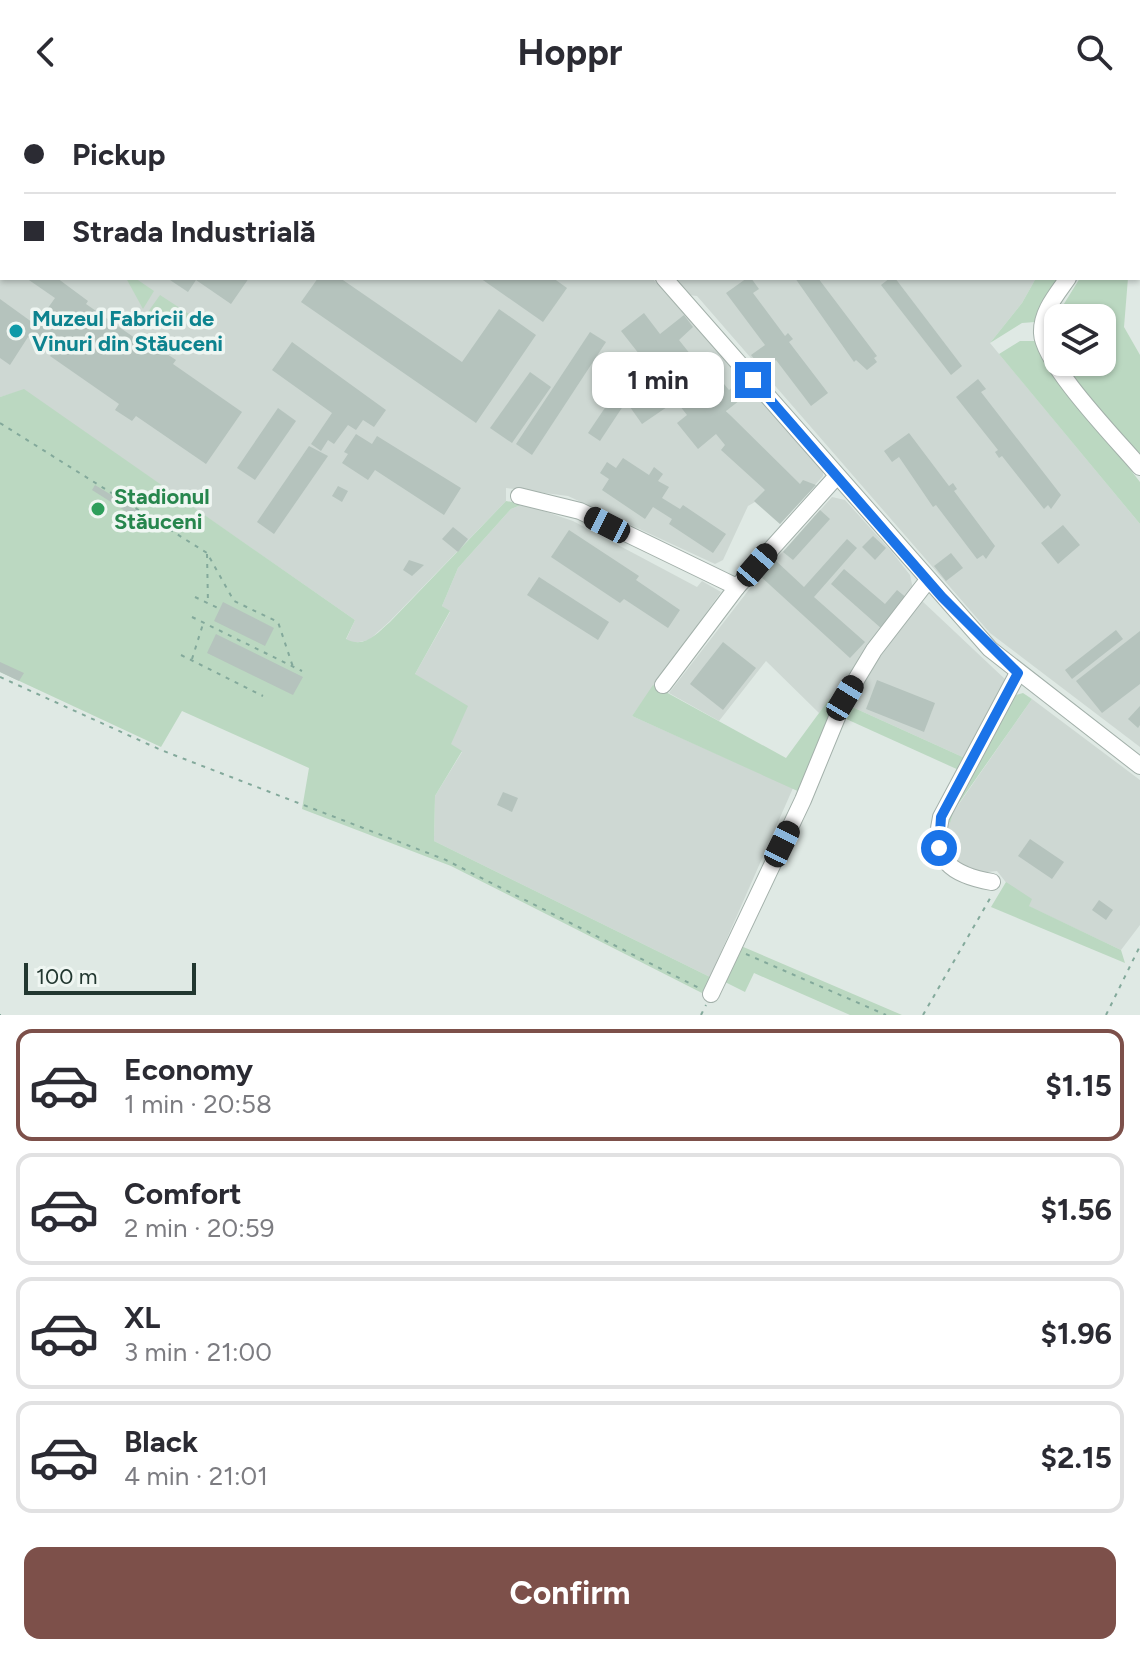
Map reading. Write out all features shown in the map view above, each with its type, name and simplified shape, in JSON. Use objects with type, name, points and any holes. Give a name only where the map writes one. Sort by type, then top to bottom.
[{"type":"street","points":[[666,280],[990,649],[1140,766]]},
{"type":"street","points":[[1067,280],[1047,309],[1041,335],[1049,354],[1140,467]]},
{"type":"street","points":[[663,685],[737,587],[836,477]]},
{"type":"street","points":[[519,496],[580,511],[737,587]]},
{"type":"street","points":[[711,994],[803,800],[845,698],[874,650],[928,580]]},
{"type":"street","points":[[993,886],[950,867],[942,857],[939,829],[941,817],[1018,673]]},
{"type":"path","points":[[0,423],[207,553],[234,601],[278,622],[293,667]]},
{"type":"path","points":[[207,553],[208,604]]},
{"type":"path","points":[[195,597],[220,609]]},
{"type":"path","points":[[192,617],[302,671]]},
{"type":"path","points":[[191,660],[203,622]]},
{"type":"path","points":[[181,655],[263,696]]},
{"type":"path","points":[[0,677],[161,750],[446,860],[711,994]]},
{"type":"path","points":[[923,1015],[993,886]]},
{"type":"path","points":[[1106,1015],[1140,946]]},
{"type":"path","points":[[734,949],[886,1015]]},
{"type":"shaded area","points":[[0,280],[654,280],[823,469],[823,476],[780,524],[755,502],[748,506],[723,560],[715,564],[568,496],[506,488],[506,501],[390,621],[369,640],[354,643],[346,640],[355,620],[24,390],[0,397]],"holes":[[[713,394],[742,430],[695,408]]]},
{"type":"shaded area","points":[[676,280],[1035,280],[1022,303],[990,343],[1140,524],[1140,747],[990,633],[697,296],[689,295]]},
{"type":"shaded area","points":[[832,497],[845,500],[892,552],[910,575],[913,589],[819,713],[766,661],[719,721],[669,693],[751,587]]},
{"type":"shaded area","points":[[523,504],[573,521],[697,587],[702,581],[721,592],[632,716],[793,788],[710,977],[434,841],[435,796],[462,752],[450,744],[415,674],[450,612],[442,606],[458,568],[511,509]]},
{"type":"shaded area","points":[[921,600],[1007,681],[967,759],[850,706],[848,702]]},
{"type":"shaded area","points":[[1032,699],[1140,780],[1140,925],[1121,950],[1028,906],[1031,899],[1012,890],[997,871],[978,873],[948,857],[943,838],[954,811]]},
{"type":"green space","points":[[127,280],[138,280],[154,291],[143,309]]},
{"type":"green space","points":[[1035,280],[1060,280],[1035,322],[1022,323],[990,343],[1022,303]]},
{"type":"green space","points":[[1079,280],[1128,280],[1124,327],[1140,355],[1140,460],[1071,376],[1116,376],[1116,304],[1064,304]]},
{"type":"green space","points":[[160,295],[189,314],[185,322],[148,312]]},
{"type":"green space","points":[[1020,341],[1036,341],[1044,359],[1044,376],[1058,376],[1140,482],[1140,524],[999,354]]},
{"type":"green space","name":"Stadionul Stăuceni","points":[[24,389],[355,620],[346,639],[353,642],[365,641],[390,622],[506,501],[523,504],[511,509],[458,568],[442,606],[450,611],[415,674],[468,706],[451,744],[462,751],[435,796],[434,841],[710,977],[702,993],[451,866],[302,809],[309,768],[182,711],[161,747],[0,672],[0,397]]},
{"type":"green space","points":[[653,685],[786,758],[830,698],[832,709],[802,793],[632,716]]},
{"type":"green space","points":[[1023,693],[1032,699],[954,810],[950,823],[946,817],[1013,696]]},
{"type":"green space","points":[[850,706],[967,759],[961,771],[844,718]]},
{"type":"green space","points":[[1006,882],[1032,899],[1029,906],[1121,950],[1125,963],[991,907]]},
{"type":"green space","points":[[741,946],[902,1015],[850,1015],[754,973],[745,992],[725,982]]},
{"type":"building","points":[[29,280],[60,280],[88,301],[86,304],[155,352],[158,348],[176,360],[173,364],[242,412],[206,464],[136,416],[132,421],[115,410],[119,404],[28,337],[10,365],[0,358],[0,299],[36,325],[55,298]]},
{"type":"building","points":[[170,280],[196,280],[188,292]]},
{"type":"building","points":[[196,280],[248,280],[231,304]]},
{"type":"building","points":[[317,280],[343,280],[462,362],[499,309],[536,335],[476,423],[301,302]]},
{"type":"building","points":[[483,280],[556,280],[567,288],[543,322]]},
{"type":"building","points":[[744,280],[752,280],[759,289],[753,293],[785,336],[788,333],[793,339],[789,342],[828,393],[811,406],[776,360],[763,370],[751,355],[765,345],[726,293]]},
{"type":"building","points":[[796,280],[820,280],[877,356],[874,358],[877,362],[867,370],[856,360],[854,362]]},
{"type":"building","points":[[887,280],[897,280],[962,366],[951,375],[881,285]]},
{"type":"building","points":[[644,313],[660,334],[684,315],[693,327],[679,340],[718,389],[724,384],[729,390],[744,378],[753,390],[726,411],[800,484],[803,480],[816,485],[780,524],[754,501],[765,490],[721,450],[725,445],[716,434],[698,449],[677,423],[687,415],[621,331]]},
{"type":"building","points":[[590,332],[606,342],[532,455],[516,444]]},
{"type":"building","points":[[292,342],[386,410],[374,427],[363,420],[356,430],[348,425],[334,444],[328,440],[321,451],[311,444],[332,413],[272,370]]},
{"type":"building","points":[[530,372],[551,387],[512,443],[490,428]]},
{"type":"building","points":[[978,379],[986,389],[981,392],[1061,495],[1051,509],[1048,505],[1044,509],[1002,456],[999,458],[995,452],[998,450],[956,397]]},
{"type":"building","points":[[623,381],[635,388],[600,441],[588,433]]},
{"type":"building","points":[[654,389],[667,407],[642,424],[630,407]]},
{"type":"building","points":[[278,408],[296,421],[255,480],[237,468]]},
{"type":"building","points":[[909,433],[949,486],[953,483],[957,489],[954,491],[995,546],[986,559],[983,555],[977,559],[936,505],[933,507],[899,457],[892,462],[884,451]]},
{"type":"building","points":[[356,434],[372,444],[377,436],[461,488],[444,515],[375,470],[368,480],[342,463],[348,454],[344,452]]},
{"type":"building","points":[[309,446],[328,456],[274,534],[257,522]]},
{"type":"building","points":[[623,458],[649,475],[654,467],[663,474],[658,481],[669,487],[662,498],[680,509],[683,505],[726,534],[713,553],[669,524],[672,519],[653,507],[645,519],[602,490],[609,479],[600,473],[607,462],[616,468]]},
{"type":"building","points":[[95,485],[146,516],[141,521],[92,490]]},
{"type":"building","points":[[338,486],[348,491],[342,502],[332,496]]},
{"type":"building","points":[[820,510],[830,519],[793,560],[783,552]]},
{"type":"building","points":[[1063,525],[1080,545],[1058,564],[1041,543]]},
{"type":"building","points":[[453,527],[468,539],[458,552],[442,539]]},
{"type":"building","points":[[569,530],[639,576],[636,580],[680,610],[668,628],[624,599],[620,603],[551,557]]},
{"type":"building","points":[[873,536],[886,548],[875,560],[862,547]]},
{"type":"building","points":[[847,539],[857,548],[814,597],[865,642],[850,658],[760,576],[775,560],[804,587]]},
{"type":"building","points":[[951,553],[963,568],[946,581],[934,566]]},
{"type":"building","points":[[409,560],[424,565],[412,576],[403,570]]},
{"type":"building","points":[[844,569],[885,604],[897,590],[908,599],[882,629],[831,584]]},
{"type":"building","points":[[539,577],[609,622],[598,640],[527,595]]},
{"type":"building","points":[[223,602],[274,628],[265,646],[214,621]]},
{"type":"building","points":[[1116,630],[1123,639],[1072,679],[1065,670]]},
{"type":"building","points":[[1140,631],[1140,684],[1102,713],[1076,681]]},
{"type":"building","points":[[216,634],[303,677],[293,695],[207,653]]},
{"type":"building","points":[[723,642],[756,668],[723,710],[690,684]]},
{"type":"building","points":[[0,662],[24,673],[19,681],[0,672]]},
{"type":"building","points":[[877,680],[935,703],[924,732],[866,709]]},
{"type":"building","points":[[1140,706],[1140,725],[1138,728],[1128,719]]},
{"type":"building","points":[[503,792],[518,798],[512,812],[497,805]]},
{"type":"building","points":[[1030,839],[1064,862],[1052,879],[1018,856]]},
{"type":"building","points":[[1099,900],[1113,910],[1106,920],[1092,910]]},
{"type":"place","name":"Muzeul Fabricii de Vinuri din Stăuceni","points":[[16,331]]},
{"type":"place","name":"Stadionul Stăuceni","points":[[98,509]]},
{"type":"route","points":[[753,380],[942,597],[990,649],[1018,673],[941,817],[939,848]]}]
